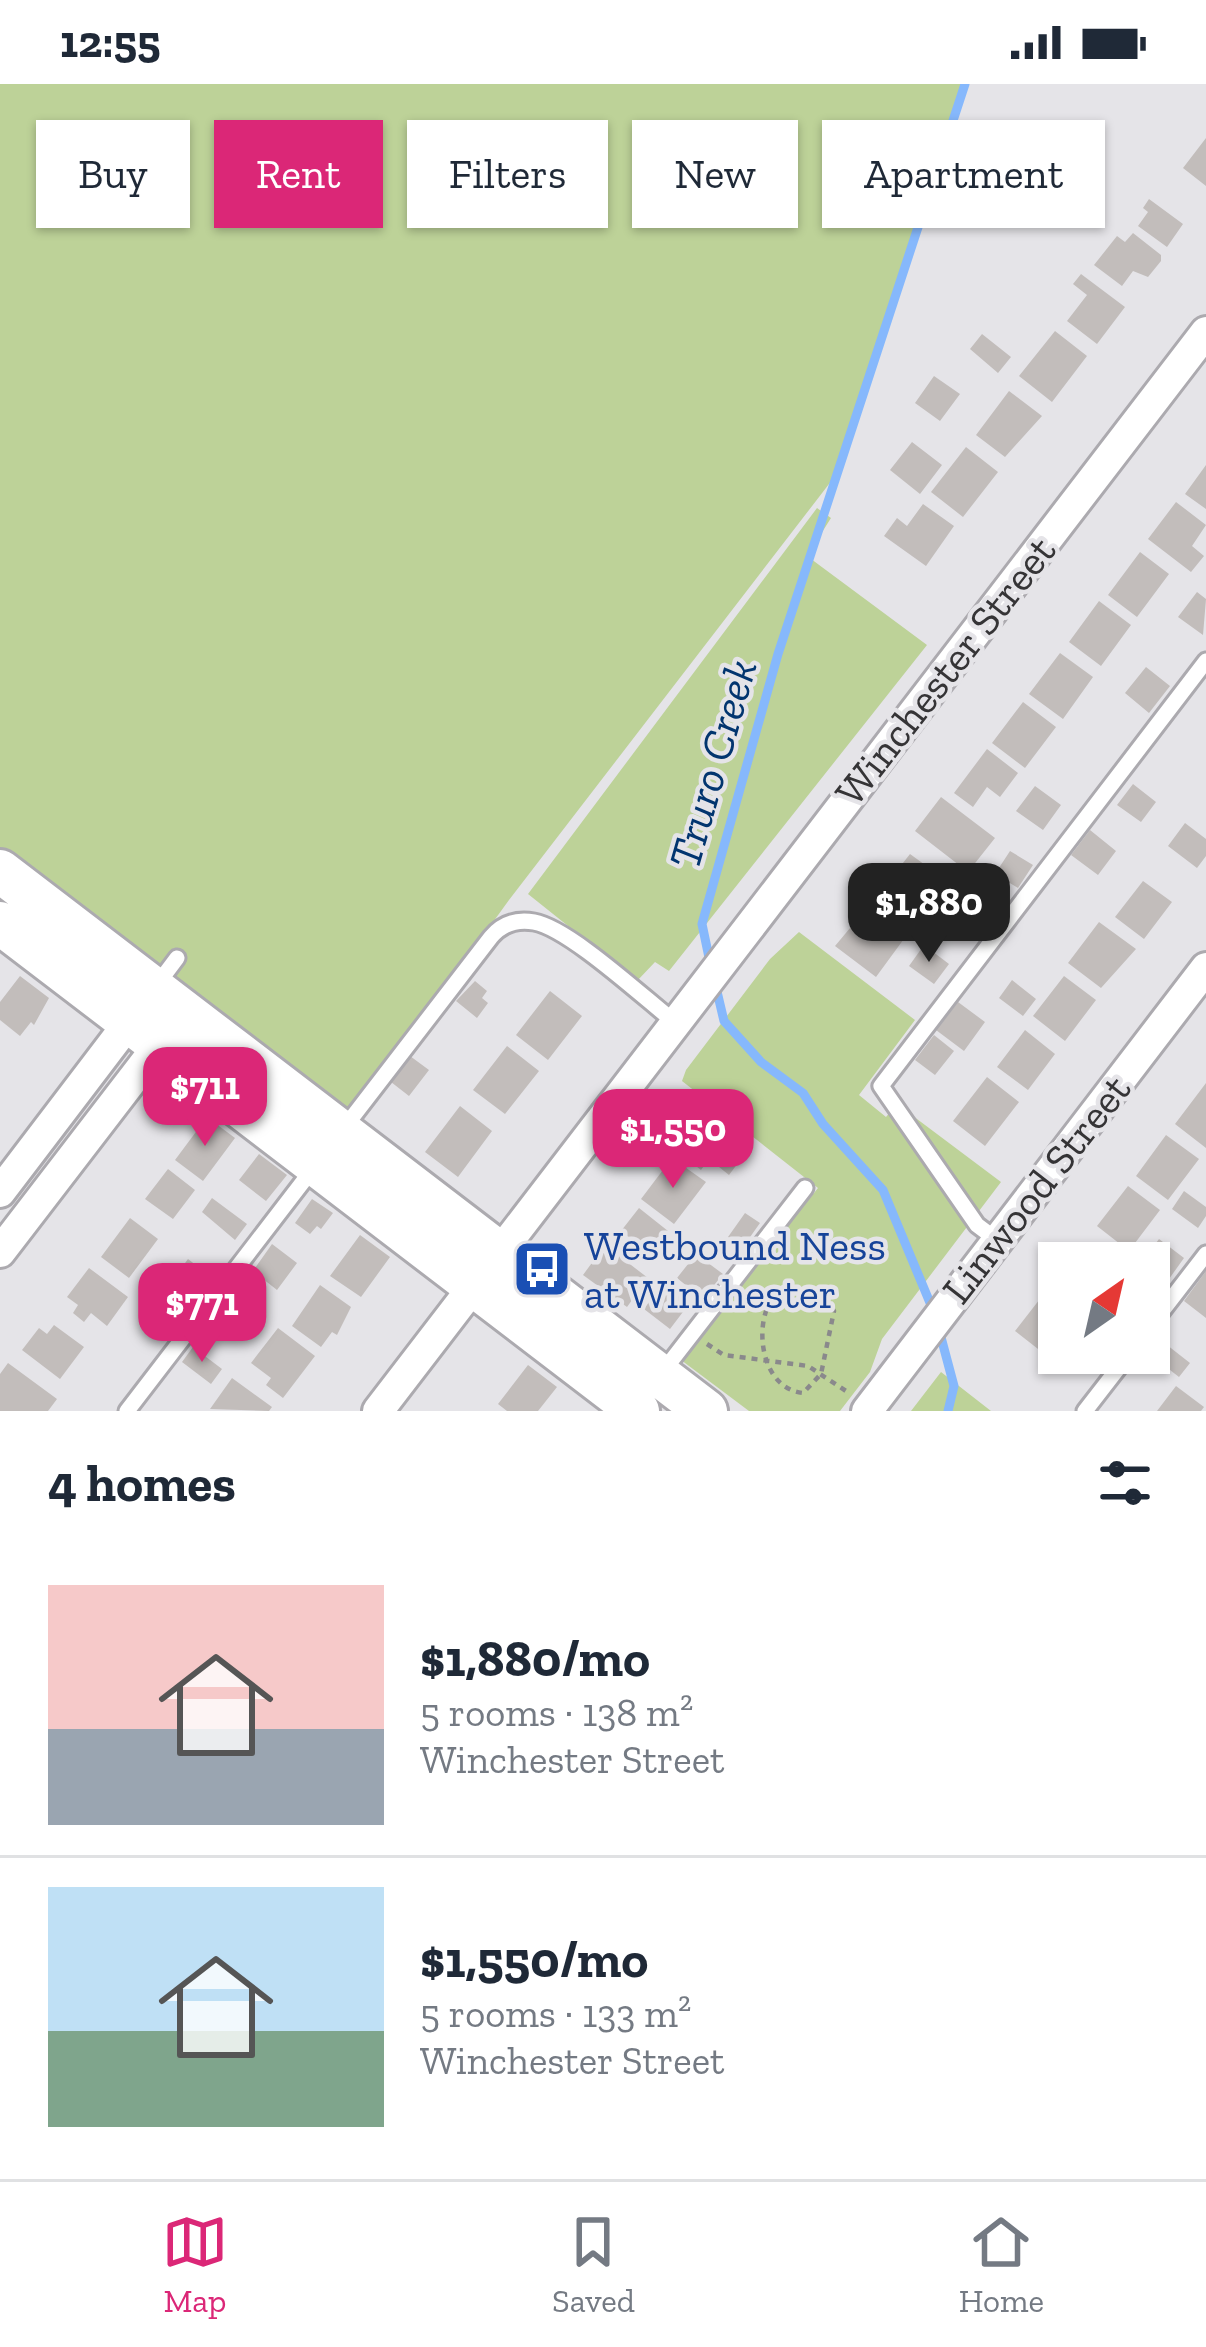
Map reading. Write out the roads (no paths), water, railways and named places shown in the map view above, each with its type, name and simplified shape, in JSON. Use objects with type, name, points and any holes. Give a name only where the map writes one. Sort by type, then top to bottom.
[{"type":"main road","points":[[0,871],[641,1402],[706,1411]]},
{"type":"main road","points":[[0,923],[161,1005]]},
{"type":"street","name":"Winchester Street","points":[[378,1411],[1206,332]]},
{"type":"street","name":"Linwood Street","points":[[861,1404],[913,1350],[1206,968]]},
{"type":"street","points":[[0,1192],[161,1005]]},
{"type":"street","points":[[0,1252],[161,1005]]},
{"type":"lane","points":[[993,1246],[881,1086],[1206,661]]},
{"type":"lane","points":[[127,1411],[491,937],[508,924],[531,921],[561,933],[682,1014]]},
{"type":"lane","points":[[641,1402],[805,1188]]},
{"type":"lane","points":[[1170,1301],[1206,1254]]},
{"type":"lane","points":[[1085,1411],[1114,1374]]},
{"type":"waterway","name":"Truro Creek","points":[[711,967],[702,924],[778,654],[965,84]]},
{"type":"waterway","name":"Truro Creek","points":[[715,983],[724,1021],[761,1062],[803,1093],[823,1124],[883,1190],[933,1310]]},
{"type":"waterway","name":"Truro Creek","points":[[938,1326],[954,1386],[948,1411]]},
{"type":"place","name":"Westbound Ness at Winchester","points":[[542,1269]]}]
